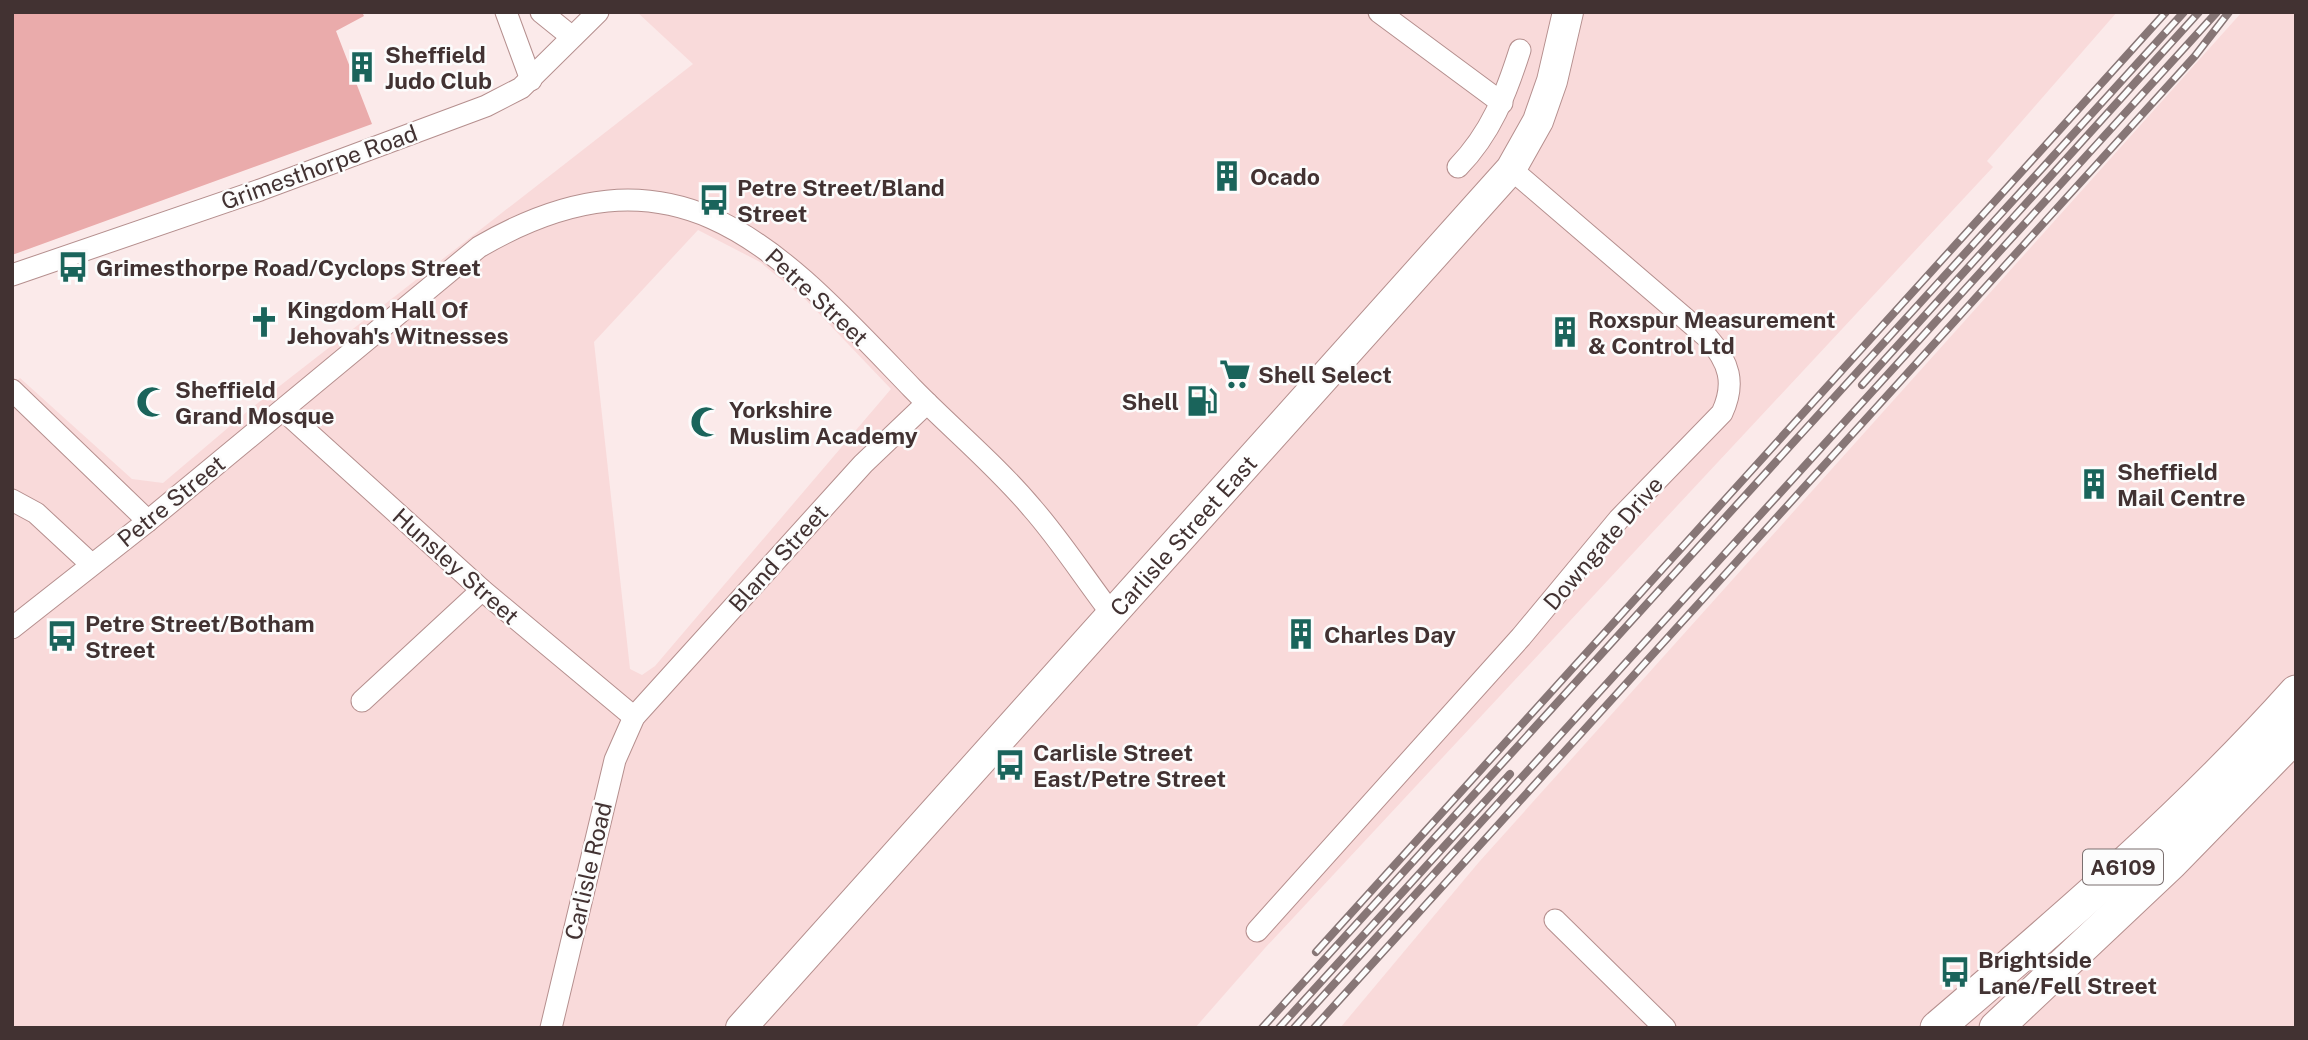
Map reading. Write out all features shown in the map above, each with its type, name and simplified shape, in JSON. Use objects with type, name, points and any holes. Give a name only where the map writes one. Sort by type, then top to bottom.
[{"type":"main road","name":"Carlisle Street East","points":[[741,1028],[1511,169],[1538,121],[1552,81],[1568,12]]},
{"type":"main road","name":"A6109","points":[[1937,1028],[2111,879],[2257,736],[2296,692]]},
{"type":"main road","name":"A6109","points":[[1996,1028],[2171,863],[2296,735]]},
{"type":"street","points":[[506,12],[531,80]]},
{"type":"street","points":[[541,12],[572,37]]},
{"type":"street","name":"Grimesthorpe Road","points":[[12,275],[260,190],[485,106],[531,80],[598,12]]},
{"type":"street","points":[[1380,12],[1502,103]]},
{"type":"street","points":[[1458,167],[1477,147],[1502,103],[1520,50]]},
{"type":"street","name":"Downgate Drive","points":[[1257,930],[1521,637],[1619,519],[1722,413],[1729,398],[1731,386],[1724,356],[1708,338],[1511,169]]},
{"type":"street","name":"Petre Street","points":[[12,628],[148,521],[479,247],[521,223],[555,210],[587,202],[618,200],[661,203],[732,227],[769,250],[817,290],[1032,507],[1112,614]]},
{"type":"street","points":[[12,390],[148,521]]},
{"type":"street","name":"Bland Street","points":[[634,717],[863,464],[927,403]]},
{"type":"street","name":"Hunsley Street","points":[[283,410],[482,590],[634,717]]},
{"type":"street","points":[[12,500],[36,513],[91,565]]},
{"type":"street","points":[[362,701],[482,590]]},
{"type":"street","name":"Carlisle Road","points":[[551,1028],[615,760],[634,717]]},
{"type":"street","points":[[1555,920],[1665,1028]]},
{"type":"shaded area","points":[[12,12],[362,12],[364,16],[336,31],[372,124],[12,255]]},
{"type":"shaded area","points":[[637,12],[2117,12],[1987,161],[1993,167],[1265,948],[1195,1028],[12,1028],[12,385],[20,378],[132,479],[163,483],[249,410],[693,64]],"holes":[[[698,230],[760,262],[806,300],[891,389],[655,666],[642,675],[630,669],[594,342]]]},
{"type":"shaded area","points":[[2242,12],[2296,12],[2296,1028],[1340,1028],[1479,862]]},
{"type":"railway","points":[[1316,952],[2166,12]]},
{"type":"railway","points":[[1262,1028],[2184,12]]},
{"type":"railway","points":[[1862,385],[2199,12]]},
{"type":"railway","points":[[1294,1028],[2217,12]]},
{"type":"railway","points":[[1314,1028],[2195,56],[2229,12]]},
{"type":"railway","points":[[1279,1028],[1510,774]]},
{"type":"place","name":"Sheffield Judo Club","points":[[362,67]]},
{"type":"place","name":"Ocado","points":[[1227,176]]},
{"type":"place","name":"Petre Street/Bland Street","points":[[714,200]]},
{"type":"place","name":"Grimesthorpe Road/Cyclops Street","points":[[73,267]]},
{"type":"place","name":"Kingdom Hall Of Jehovah's Witnesses","points":[[264,322]]},
{"type":"place","name":"Roxspur Measurement & Control Ltd","points":[[1565,332]]},
{"type":"place","name":"Shell Select","points":[[1235,374]]},
{"type":"place","name":"Shell","points":[[1202,401]]},
{"type":"place","name":"Sheffield Grand Mosque","points":[[152,402]]},
{"type":"place","name":"Yorkshire Muslim Academy","points":[[706,422]]},
{"type":"place","name":"Sheffield Mail Centre","points":[[2094,484]]},
{"type":"place","name":"Charles Day","points":[[1301,634]]},
{"type":"place","name":"Petre Street/Botham Street","points":[[62,636]]},
{"type":"place","name":"Carlisle Street East/Petre Street","points":[[1010,765]]},
{"type":"place","name":"Brightside Lane/Fell Street","points":[[1955,972]]}]
